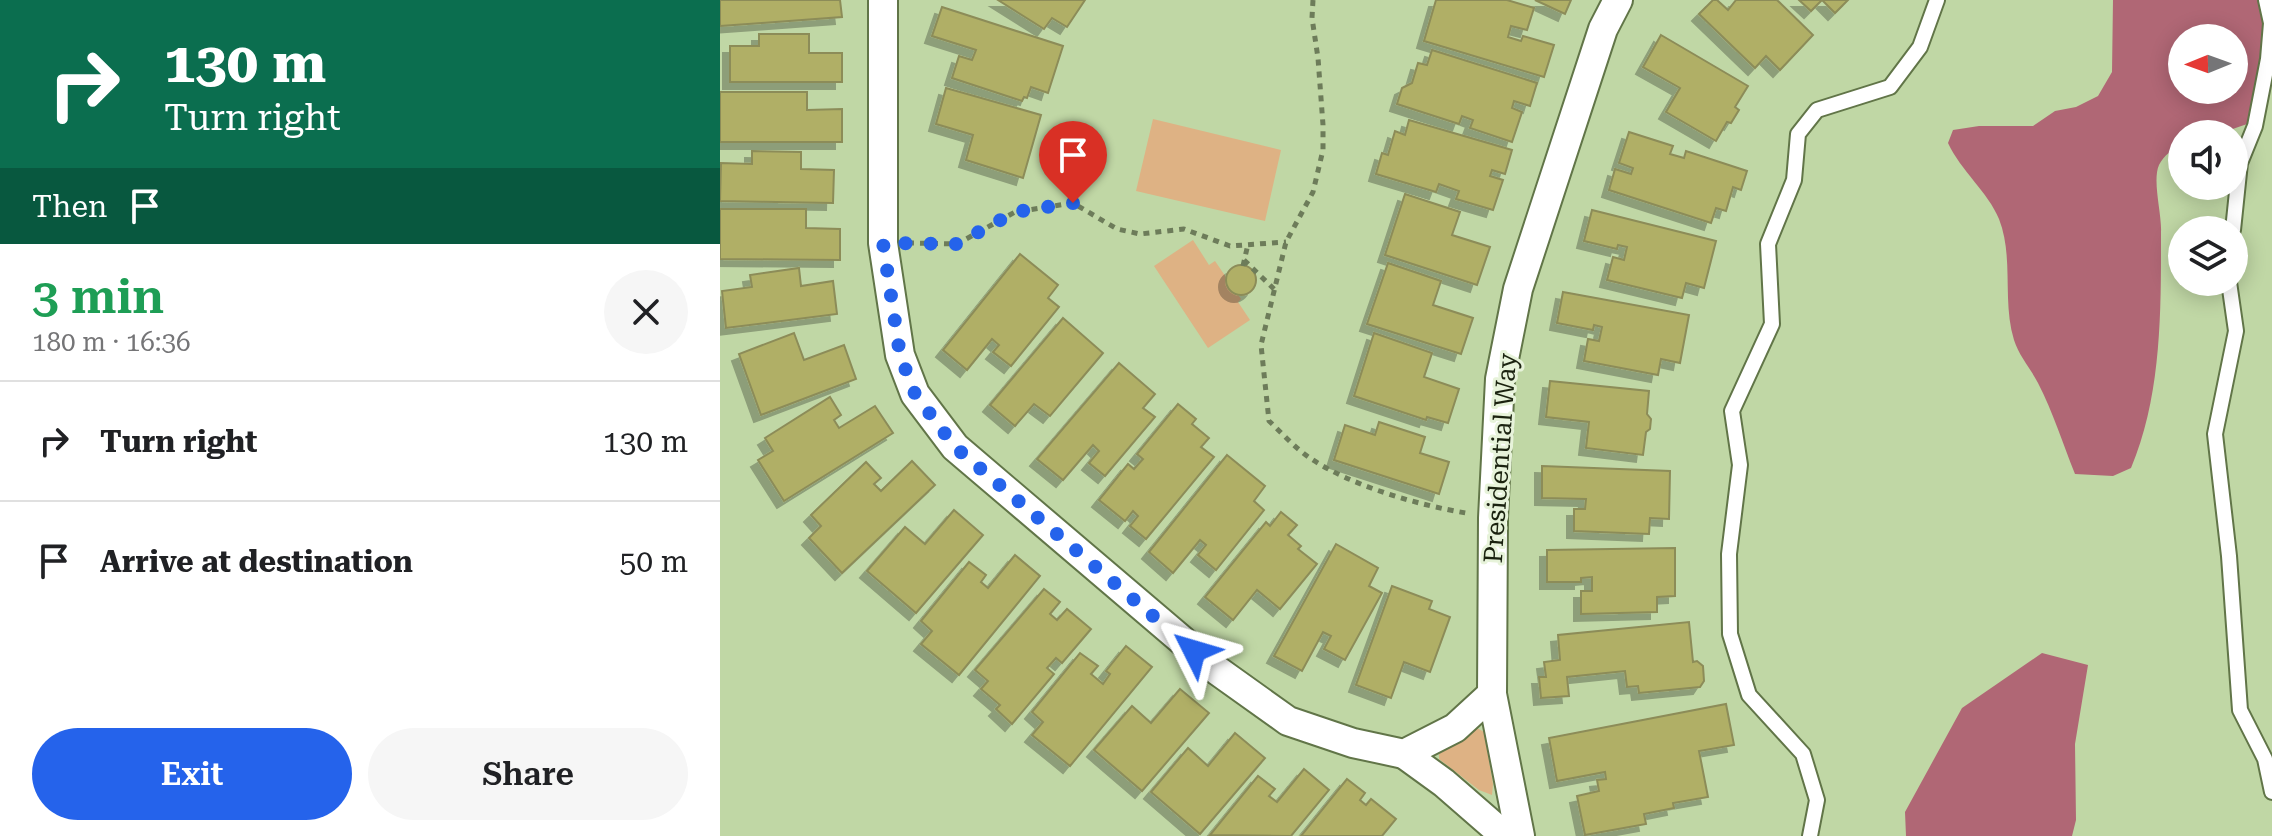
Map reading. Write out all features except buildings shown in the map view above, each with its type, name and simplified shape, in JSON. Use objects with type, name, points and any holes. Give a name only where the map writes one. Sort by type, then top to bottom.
[{"type":"street","points":[[883,0],[883,243],[900,355],[915,394],[955,447],[1218,671],[1288,721],[1353,743],[1404,754],[1444,783],[1505,836]]},
{"type":"street","name":"Presidential Way","points":[[1520,836],[1492,694],[1493,518],[1500,379],[1518,289],[1603,29],[1618,0]]},
{"type":"street","points":[[1404,754],[1455,728],[1492,694]]},
{"type":"lane","points":[[1810,836],[1817,800],[1803,754],[1749,695],[1730,634],[1729,554],[1740,465],[1732,411],[1772,324],[1768,244],[1794,180],[1798,134],[1817,110],[1890,87],[1920,47],[1937,0]]},
{"type":"lane","points":[[2234,216],[2240,163],[2255,126],[2268,59],[2271,23],[2266,0]]},
{"type":"lane","points":[[2231,296],[2236,331],[2215,434],[2229,556],[2240,710],[2265,759],[2272,792]]},
{"type":"path","points":[[1313,0],[1323,150],[1313,192],[1286,242],[1261,345],[1269,421],[1310,458],[1357,481],[1419,505],[1493,518]]},
{"type":"path","points":[[883,243],[957,244],[1015,212],[1073,203],[1117,229],[1140,234],[1184,229],[1230,246],[1286,242]]},
{"type":"path","points":[[1248,244],[1244,263],[1274,290]]},
{"type":"shaded area","points":[[2113,0],[2260,0],[2265,43],[2253,122],[2168,120],[2168,154],[2159,165],[2156,180],[2161,225],[2161,292],[2154,382],[2149,411],[2131,468],[2113,476],[2075,474],[2043,394],[2014,340],[2006,248],[1999,219],[1948,143],[1953,130],[1979,126],[2033,126],[2055,111],[2076,107],[2098,96],[2112,72]]},
{"type":"shaded area","points":[[1153,119],[1281,150],[1265,221],[1136,191]]},
{"type":"shaded area","points":[[1193,240],[1209,265],[1215,261],[1241,299],[1238,302],[1250,320],[1208,348],[1154,266]]},
{"type":"shaded area","points":[[2042,653],[2088,665],[2075,744],[2076,820],[2072,836],[1906,836],[1905,812],[1962,708]]},
{"type":"shaded area","points":[[1477,728],[1484,732],[1492,795],[1479,790],[1439,759],[1439,754]]},
{"type":"route","points":[[1073,203],[1015,212],[957,244],[883,243],[900,355],[915,394],[955,447],[1194,651]]}]
